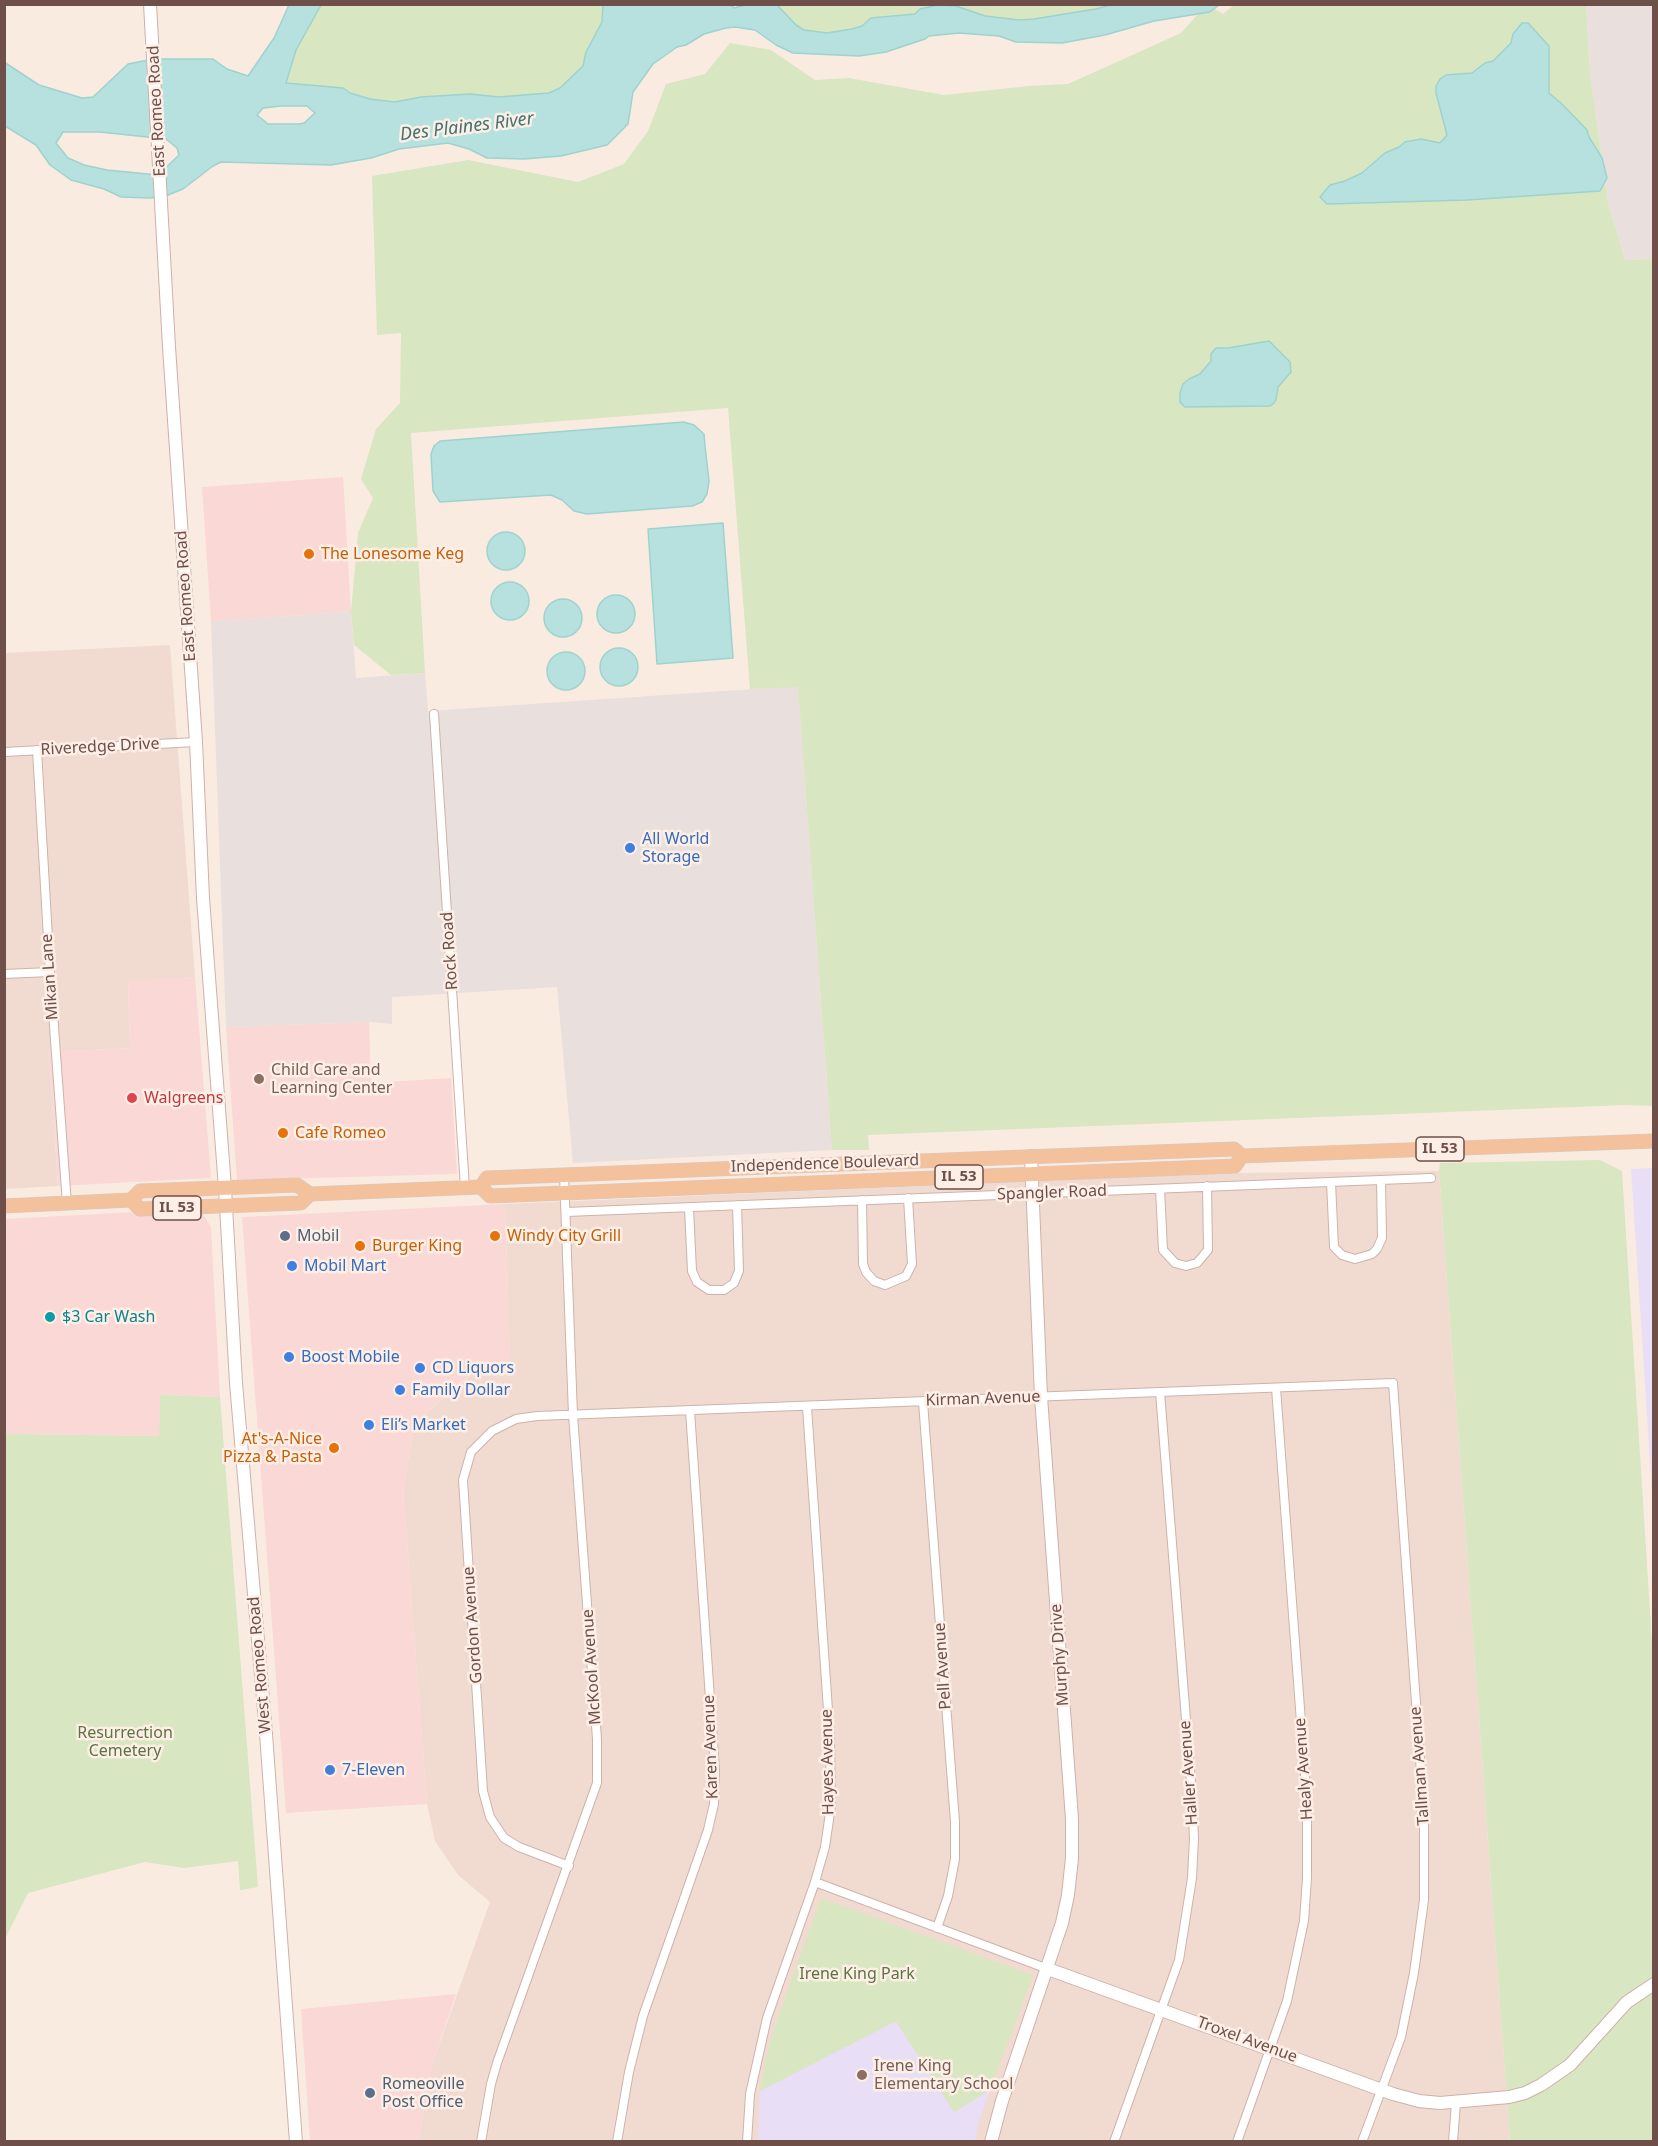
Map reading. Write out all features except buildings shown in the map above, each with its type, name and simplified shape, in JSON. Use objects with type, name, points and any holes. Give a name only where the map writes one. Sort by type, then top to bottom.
[{"type":"main road","name":"East Romeo Road","points":[[150,4],[203,898],[225,1188]]},
{"type":"main road","name":"Independence Boulevard","points":[[482,1187],[487,1178],[1031,1156],[1234,1149],[1242,1156],[1653,1141]]},
{"type":"main road","name":"Murphy Drive","points":[[991,2142],[1002,2101],[1062,1923],[1068,1895],[1073,1836],[1041,1397],[1031,1156]]},
{"type":"main road","name":"Independence Boulevard","points":[[482,1187],[490,1196],[1235,1166],[1242,1156]]},
{"type":"main road","name":"Independence Boulevard","points":[[4,1206],[131,1200],[140,1191],[297,1185],[310,1194],[482,1187]]},
{"type":"main road","name":"West Romeo Road","points":[[225,1188],[236,1383],[259,1645],[296,2142]]},
{"type":"main road","name":"Independence Boulevard","points":[[131,1200],[140,1209],[302,1203],[310,1194]]},
{"type":"main road","name":"Troxel Avenue","points":[[1048,1969],[1381,2089],[1419,2101],[1456,2102],[1509,2097],[1525,2093],[1550,2080],[1570,2065],[1627,2002],[1653,1984]]},
{"type":"street","name":"Rock Road","points":[[434,714],[465,1188]]},
{"type":"street","name":"Riveredge Drive","points":[[4,752],[195,742]]},
{"type":"street","name":"Mikan Lane","points":[[37,750],[67,1204]]},
{"type":"street","points":[[4,974],[50,972]]},
{"type":"street","name":"McKool Avenue","points":[[481,2142],[497,2063],[594,1797],[597,1783],[598,1764],[573,1415],[564,1175]]},
{"type":"street","name":"Spangler Road","points":[[566,1212],[1431,1178]]},
{"type":"street","points":[[1331,1182],[1334,1247],[1342,1255],[1355,1259],[1372,1254],[1382,1238],[1381,1180]]},
{"type":"street","points":[[1160,1189],[1163,1250],[1175,1263],[1186,1266],[1197,1263],[1208,1250],[1207,1186]]},
{"type":"street","points":[[862,1200],[863,1264],[874,1281],[885,1284],[906,1275],[912,1264],[908,1198]]},
{"type":"street","points":[[689,1208],[692,1271],[697,1282],[709,1290],[723,1290],[734,1283],[739,1271],[737,1205]]},
{"type":"street","name":"Kirman Avenue","points":[[573,1415],[1393,1383]]},
{"type":"street","name":"Tallman Avenue","points":[[1362,2142],[1401,2037],[1414,1972],[1424,1900],[1424,1814],[1393,1383]]},
{"type":"street","name":"Healy Avenue","points":[[1237,2142],[1287,2001],[1305,1910],[1308,1859],[1307,1802],[1276,1388]]},
{"type":"street","name":"Haller Avenue","points":[[1114,2142],[1179,1960],[1192,1878],[1194,1838],[1160,1392]]},
{"type":"street","name":"Pell Avenue","points":[[923,1402],[955,1822],[955,1859],[948,1896],[937,1928]]},
{"type":"street","name":"Hayes Avenue","points":[[747,2142],[750,2094],[767,2018],[815,1882],[828,1829],[831,1806],[832,1766],[807,1407]]},
{"type":"street","name":"Karen Avenue","points":[[617,2142],[627,2081],[643,2016],[708,1830],[714,1796],[715,1770],[690,1411]]},
{"type":"street","name":"Gordon Avenue","points":[[569,1866],[512,1844],[497,1829],[486,1805],[483,1791],[463,1480],[471,1452],[492,1431],[516,1419],[573,1415]]},
{"type":"street","name":"Troxel Avenue","points":[[815,1882],[1048,1969]]},
{"type":"street","points":[[1454,2142],[1456,2102]]},
{"type":"shaded area","points":[[1586,5],[1653,5],[1653,259],[1625,260],[1608,204],[1590,73]]},
{"type":"shaded area","points":[[343,477],[351,612],[211,621],[202,487]]},
{"type":"shaded area","name":"All World Storage","points":[[351,612],[356,678],[425,673],[428,711],[798,686],[832,1150],[573,1163],[557,987],[392,997],[392,1024],[369,1022],[226,1027],[211,621]]},
{"type":"shaded area","points":[[170,645],[195,977],[128,981],[130,1048],[49,1052],[58,1186],[5,1189],[4,653]]},
{"type":"shaded area","points":[[195,977],[211,1178],[58,1186],[49,1052],[130,1048],[128,980]]},
{"type":"shaded area","points":[[369,1022],[371,1083],[451,1078],[457,1174],[237,1180],[226,1027]]},
{"type":"shaded area","points":[[1654,1168],[1653,1508],[1631,1169]]},
{"type":"shaded area","points":[[1439,1171],[1510,2141],[419,2141],[433,2062],[490,1902],[458,1875],[435,1841],[427,1804],[403,1488],[415,1423],[474,1372],[510,1359],[505,1204],[1222,1173]]},
{"type":"shaded area","points":[[505,1204],[510,1359],[473,1372],[415,1423],[403,1488],[427,1804],[286,1813],[242,1217]]},
{"type":"shaded area","points":[[190,1209],[203,1214],[211,1227],[220,1397],[160,1395],[159,1436],[5,1434],[5,1219]]},
{"type":"shaded area","points":[[456,1994],[433,2062],[419,2141],[310,2141],[301,2009]]},
{"type":"shaded area","name":"Irene King Elementary School","points":[[896,2021],[954,2112],[990,2090],[978,2124],[975,2141],[758,2142],[760,2091]]},
{"type":"green space","points":[[321,5],[603,5],[604,9],[602,22],[586,52],[583,66],[560,88],[549,93],[499,97],[470,94],[421,97],[395,102],[370,99],[350,93],[343,88],[286,83],[296,50]]},
{"type":"green space","points":[[777,5],[938,5],[929,6],[915,14],[872,18],[862,26],[827,33],[804,30]]},
{"type":"green space","points":[[941,5],[1110,5],[1019,20],[985,16],[956,6]]},
{"type":"green space","points":[[1234,5],[1586,5],[1590,73],[1608,204],[1625,260],[1653,259],[1653,1106],[1625,1105],[868,1135],[869,1150],[832,1150],[798,687],[750,689],[728,408],[411,433],[425,673],[391,675],[354,645],[351,612],[358,533],[373,498],[361,479],[376,429],[400,403],[401,333],[377,335],[372,176],[468,160],[578,182],[624,164],[648,131],[666,84],[705,74],[730,43],[771,50],[815,80],[849,78],[944,95],[1068,84],[1181,33],[1198,14],[1215,9],[1223,14]]},
{"type":"green space","points":[[1600,1160],[1622,1171],[1653,1660],[1653,2141],[1510,2141],[1439,1171],[1440,1163]]},
{"type":"green space","name":"Resurrection Cemetery","points":[[160,1395],[220,1397],[258,1887],[240,1890],[238,1861],[184,1868],[145,1862],[28,1893],[5,1939],[5,1434],[159,1436]]},
{"type":"green space","name":"Irene King Park","points":[[821,1898],[1033,1975],[990,2090],[954,2112],[896,2021],[760,2091],[776,2023]]},
{"type":"water","name":"Des Plaines River","points":[[730,4],[734,8],[745,5],[777,5],[804,30],[827,33],[862,26],[871,18],[915,14],[920,9],[938,5],[956,6],[985,16],[1019,20],[1110,5],[1219,5],[1210,12],[1154,21],[1105,35],[1062,43],[1016,42],[999,36],[959,33],[929,36],[886,52],[859,56],[793,53],[776,45],[755,30],[726,28],[704,34],[686,45],[677,47],[653,64],[633,92],[628,124],[607,145],[561,156],[524,159],[487,158],[469,149],[448,143],[399,149],[371,158],[331,165],[221,162],[183,189],[163,197],[121,197],[104,189],[71,180],[50,165],[36,145],[5,126],[4,62],[39,85],[82,98],[93,97],[128,64],[153,59],[213,59],[227,69],[248,76],[274,38],[289,5],[321,5],[296,50],[286,83],[343,88],[350,93],[370,99],[395,102],[421,97],[470,94],[499,97],[549,93],[560,88],[583,66],[586,52],[602,22],[603,5]],"holes":[[[307,106],[315,113],[304,123],[299,124],[268,124],[257,115],[263,108]],[[63,132],[100,132],[166,139],[177,148],[179,155],[158,175],[107,170],[84,165],[68,158],[56,143]]]},
{"type":"water","points":[[1522,23],[1528,23],[1549,46],[1549,93],[1587,130],[1602,158],[1607,178],[1600,191],[1467,200],[1327,204],[1320,197],[1330,185],[1362,173],[1385,153],[1405,142],[1421,139],[1440,143],[1447,135],[1436,93],[1436,86],[1440,79],[1446,75],[1472,73],[1485,63],[1493,61],[1511,43],[1513,34]]},
{"type":"water","points":[[1269,341],[1290,362],[1291,372],[1278,387],[1273,404],[1270,406],[1185,407],[1180,402],[1183,384],[1200,374],[1211,361],[1211,354],[1216,348]]},
{"type":"water","points":[[684,422],[694,425],[704,434],[709,481],[707,494],[702,502],[692,506],[587,514],[574,511],[562,500],[551,495],[440,502],[433,491],[431,454],[434,446],[440,441]]},
{"type":"water","points":[[723,523],[733,658],[657,664],[648,529]]},
{"type":"water","points":[[506,532],[520,537],[525,551],[520,565],[506,570],[492,565],[487,551],[492,537]]},
{"type":"water","points":[[510,582],[524,587],[529,601],[524,615],[510,620],[496,615],[491,601],[496,587]]},
{"type":"water","points":[[616,595],[630,600],[635,614],[630,628],[616,633],[602,628],[597,614],[602,600]]},
{"type":"water","points":[[563,599],[577,604],[582,618],[577,632],[563,637],[549,632],[544,618],[549,604]]},
{"type":"water","points":[[619,648],[633,653],[638,667],[633,681],[619,686],[605,681],[600,667],[605,653]]},
{"type":"water","points":[[566,652],[580,657],[585,671],[580,685],[566,690],[552,685],[547,671],[552,657]]},
{"type":"place","name":"The Lonesome Keg","points":[[309,554]]},
{"type":"place","name":"All World Storage","points":[[630,848]]},
{"type":"place","name":"Child Care and Learning Center","points":[[259,1079]]},
{"type":"place","name":"Walgreens","points":[[132,1098]]},
{"type":"place","name":"Cafe Romeo","points":[[283,1133]]},
{"type":"place","name":"Mobil","points":[[285,1236]]},
{"type":"place","name":"Windy City Grill","points":[[495,1236]]},
{"type":"place","name":"Burger King","points":[[360,1246]]},
{"type":"place","name":"Mobil Mart","points":[[292,1266]]},
{"type":"place","name":"$3 Car Wash","points":[[50,1317]]},
{"type":"place","name":"Boost Mobile","points":[[289,1357]]},
{"type":"place","name":"CD Liquors","points":[[420,1368]]},
{"type":"place","name":"Family Dollar","points":[[400,1390]]},
{"type":"place","name":"Eli’s Market","points":[[369,1425]]},
{"type":"place","name":"At's-A-Nice Pizza & Pasta","points":[[334,1448]]},
{"type":"place","name":"7-Eleven","points":[[330,1770]]},
{"type":"place","name":"Irene King Elementary School","points":[[862,2075]]},
{"type":"place","name":"Romeoville Post Office","points":[[370,2093]]}]
